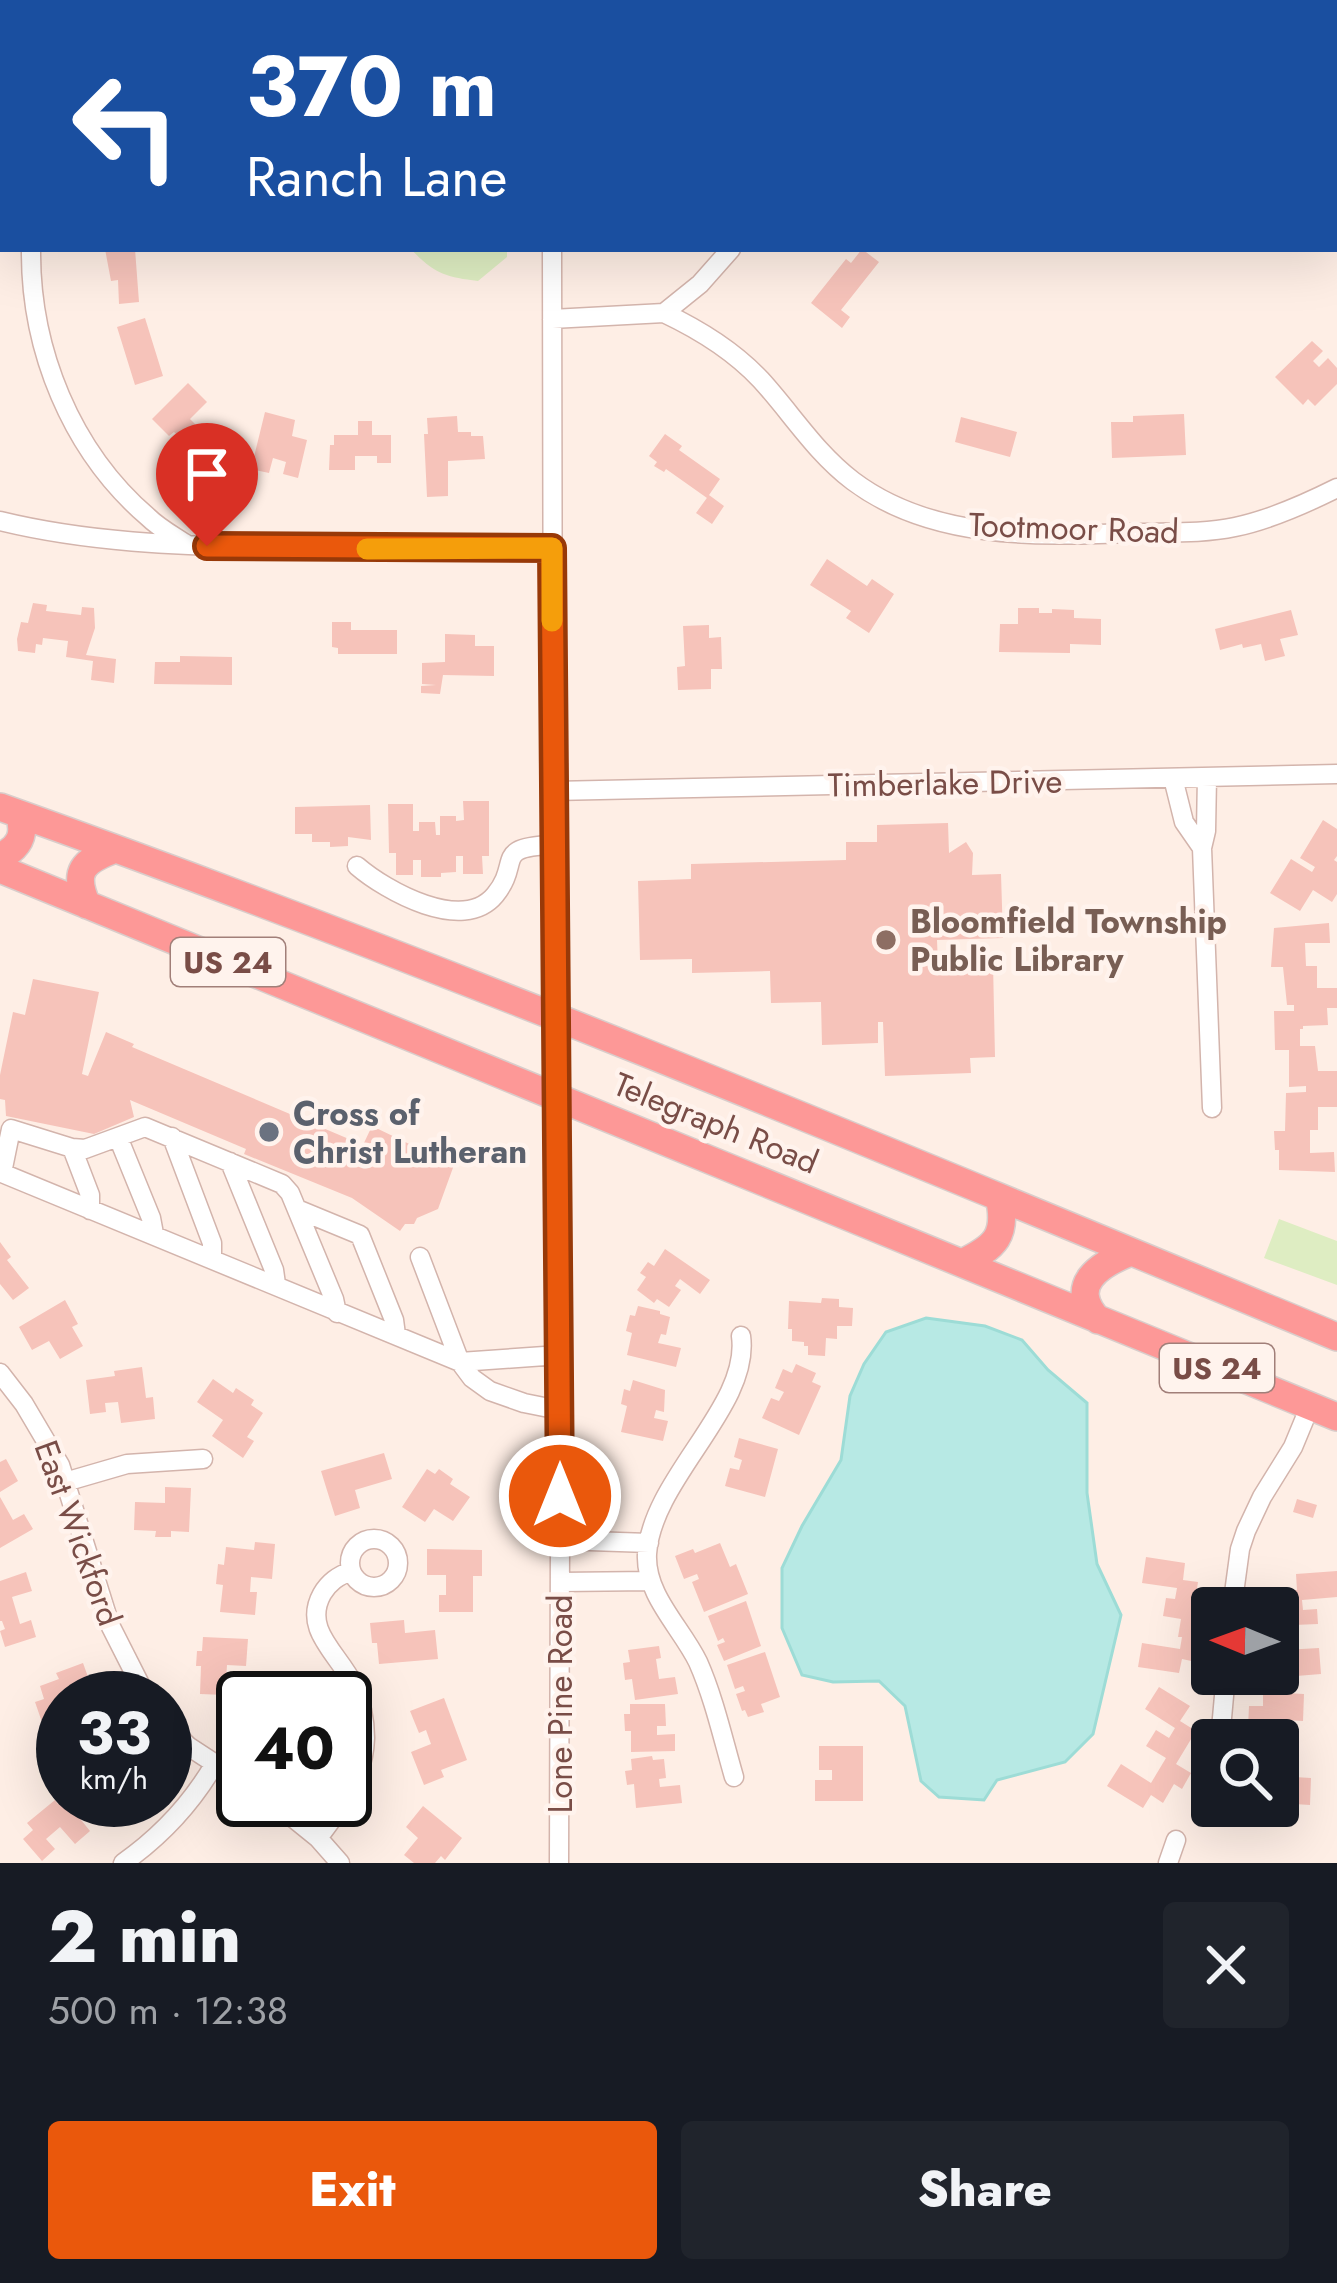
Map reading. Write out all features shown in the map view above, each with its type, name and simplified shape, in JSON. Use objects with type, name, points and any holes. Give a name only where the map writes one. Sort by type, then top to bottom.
[{"type":"highway","name":"Telegraph Road","points":[[9,811],[555,1016],[1337,1337]]},
{"type":"highway","points":[[0,857],[15,848],[23,826],[9,811]]},
{"type":"highway","points":[[88,905],[80,887],[82,870],[115,849]]},
{"type":"highway","name":"Telegraph Road","points":[[0,869],[1337,1418]]},
{"type":"highway","points":[[962,1263],[981,1253],[999,1234],[1004,1218],[999,1198]]},
{"type":"highway","points":[[1098,1320],[1087,1303],[1088,1280],[1102,1265],[1131,1252]]},
{"type":"street","points":[[31,252],[42,344],[64,406],[86,448],[149,519],[187,545]]},
{"type":"street","name":"Lone Pine Road","points":[[551,252],[559,1863]]},
{"type":"street","points":[[552,319],[664,313],[700,284],[728,252]]},
{"type":"street","name":"Tootmoor Road","points":[[664,313],[697,328],[739,359],[813,446],[852,480],[914,515],[942,523],[1015,533],[1208,531],[1257,520],[1337,488]]},
{"type":"street","points":[[0,520],[32,529],[187,545],[552,548]]},
{"type":"street","name":"Timberlake Drive","points":[[553,790],[1337,774]]},
{"type":"street","points":[[1207,777],[1202,848],[1212,1108]]},
{"type":"street","points":[[1173,778],[1184,823],[1202,848]]},
{"type":"street","points":[[357,866],[376,883],[435,908],[460,912],[493,898],[510,860],[521,848],[553,845]]},
{"type":"street","points":[[337,1312],[297,1209],[282,1184],[145,1127],[85,1149],[10,1129],[2,1173],[337,1312],[460,1362],[559,1355]]},
{"type":"street","points":[[172,1136],[212,1243],[212,1258]]},
{"type":"street","points":[[118,1137],[154,1234]]},
{"type":"street","points":[[72,1148],[90,1195],[90,1210]]},
{"type":"street","points":[[230,1162],[276,1284]]},
{"type":"street","points":[[297,1209],[360,1235],[397,1336]]},
{"type":"street","points":[[420,1257],[460,1362],[472,1378],[490,1391],[559,1410]]},
{"type":"street","points":[[734,1777],[698,1662],[656,1595],[647,1568],[656,1522],[682,1469],[731,1392],[741,1367],[741,1336]]},
{"type":"street","name":"East Wickford","points":[[0,1373],[39,1427],[65,1482],[110,1625],[133,1671]]},
{"type":"street","points":[[1235,1587],[1242,1540],[1310,1406]]},
{"type":"street","points":[[65,1482],[127,1464],[203,1459]]},
{"type":"street","points":[[560,1540],[649,1543]]},
{"type":"street","points":[[319,1838],[350,1793],[363,1756],[361,1704],[344,1667],[318,1631],[316,1618],[332,1580],[351,1571]]},
{"type":"street","points":[[560,1582],[651,1581]]},
{"type":"street","points":[[123,1863],[166,1828],[199,1790],[214,1765],[192,1749]]},
{"type":"street","points":[[305,1827],[340,1863]]},
{"type":"street","points":[[1168,1863],[1176,1840]]},
{"type":"green space","points":[[414,252],[507,252],[478,281],[441,273]]},
{"type":"green space","points":[[1279,1219],[1337,1241],[1337,1285],[1264,1258]]},
{"type":"water","points":[[926,1318],[985,1326],[1022,1340],[1087,1403],[1087,1493],[1097,1564],[1121,1615],[1093,1734],[1065,1762],[997,1780],[984,1800],[939,1797],[921,1781],[905,1706],[879,1681],[833,1682],[802,1675],[782,1628],[782,1568],[841,1460],[850,1396],[864,1364],[886,1332]]},
{"type":"building","points":[[106,252],[135,252],[139,302],[119,304],[118,280],[111,281]]},
{"type":"building","points":[[860,252],[879,262],[841,310],[850,317],[842,328],[811,303],[846,259],[851,263]]},
{"type":"building","points":[[145,318],[163,376],[135,385],[117,327]]},
{"type":"building","points":[[1312,341],[1323,351],[1313,361],[1319,367],[1328,358],[1337,368],[1337,384],[1315,406],[1308,399],[1303,405],[1275,377]]},
{"type":"building","points":[[188,383],[207,402],[190,419],[213,442],[205,457],[174,432],[169,436],[152,419]]},
{"type":"building","points":[[265,412],[295,420],[292,436],[307,440],[298,478],[283,474],[286,462],[273,458],[269,473],[251,469]]},
{"type":"building","points":[[1184,414],[1186,455],[1112,458],[1111,422]]},
{"type":"building","points":[[457,416],[458,432],[483,436],[485,459],[448,461],[448,496],[427,497],[427,418]]},
{"type":"building","points":[[961,417],[1017,432],[1010,457],[955,442]]},
{"type":"building","points":[[358,421],[372,421],[372,435],[391,435],[391,463],[377,463],[377,456],[355,456],[355,470],[329,470],[334,435],[358,435]]},
{"type":"building","points":[[665,434],[720,479],[707,498],[666,469],[654,466],[657,462],[649,456]]},
{"type":"building","points":[[709,495],[724,506],[712,524],[696,513]]},
{"type":"building","points":[[827,559],[867,586],[872,579],[894,594],[869,633],[846,618],[851,611],[810,585]]},
{"type":"building","points":[[33,603],[47,605],[46,611],[81,615],[82,607],[94,608],[95,628],[86,655],[116,659],[114,683],[91,680],[93,661],[66,657],[68,641],[43,638],[35,653],[18,651],[21,622],[28,623]]},
{"type":"building","points":[[1018,608],[1039,608],[1039,613],[1074,610],[1074,618],[1101,619],[1101,645],[1070,644],[1070,653],[999,652],[1000,624],[1018,624]]},
{"type":"building","points":[[1291,610],[1298,635],[1280,639],[1285,656],[1265,661],[1261,644],[1220,650],[1215,629]]},
{"type":"building","points":[[332,622],[351,622],[351,630],[397,630],[397,654],[338,654],[338,648],[332,647]]},
{"type":"building","points":[[709,625],[709,638],[721,637],[722,669],[711,669],[711,689],[678,690],[677,667],[685,666],[683,626]]},
{"type":"building","points":[[445,634],[475,635],[475,646],[494,646],[494,676],[443,675],[440,694],[421,693],[421,686],[436,685],[422,684],[422,663],[445,662]]},
{"type":"building","points":[[180,656],[232,657],[232,685],[154,684],[155,662],[180,662]]},
{"type":"building","points":[[463,801],[489,801],[489,856],[482,856],[483,874],[463,874],[463,856],[456,856],[456,872],[441,873],[441,877],[421,877],[421,860],[413,860],[413,875],[396,875],[396,853],[389,853],[388,804],[413,804],[413,831],[419,831],[419,822],[435,822],[436,835],[440,835],[440,816],[464,820]]},
{"type":"building","points":[[370,805],[371,840],[348,837],[348,846],[330,847],[330,842],[312,842],[312,834],[295,834],[295,807]]},
{"type":"building","points":[[1323,820],[1337,829],[1337,894],[1332,902],[1313,890],[1300,911],[1270,893],[1291,859],[1312,872],[1315,867],[1300,858]]},
{"type":"building","points":[[948,823],[949,853],[966,842],[973,853],[972,875],[1001,874],[1003,938],[937,940],[938,965],[993,963],[995,1057],[970,1058],[971,1073],[885,1076],[883,1022],[878,1022],[878,1043],[822,1045],[821,1002],[771,1003],[770,971],[692,973],[692,959],[640,960],[638,881],[691,879],[691,864],[846,860],[846,842],[877,842],[877,825]]},
{"type":"building","points":[[1329,923],[1330,943],[1305,943],[1306,966],[1317,966],[1317,988],[1337,988],[1337,1008],[1327,1008],[1328,1025],[1300,1029],[1300,1046],[1315,1046],[1318,1071],[1337,1071],[1337,1107],[1318,1107],[1318,1130],[1310,1130],[1310,1153],[1334,1152],[1335,1172],[1279,1170],[1274,1131],[1285,1131],[1286,1093],[1306,1092],[1306,1086],[1289,1087],[1289,1050],[1275,1050],[1274,1011],[1294,1011],[1294,1005],[1287,1005],[1283,967],[1271,967],[1274,928]]},
{"type":"building","name":"Cross of Christ Lutheran","points":[[33,979],[99,992],[82,1074],[88,1076],[106,1032],[363,1145],[372,1126],[428,1153],[439,1149],[450,1153],[459,1164],[454,1165],[438,1209],[400,1231],[352,1198],[130,1100],[134,1117],[94,1134],[6,1116],[0,1075],[13,1012],[25,1015]]},
{"type":"building","points":[[0,1242],[11,1257],[7,1260],[29,1288],[13,1300],[0,1284]]},
{"type":"building","points":[[665,1249],[710,1280],[700,1294],[680,1279],[675,1286],[681,1290],[669,1307],[637,1290],[646,1277],[640,1273],[648,1262],[654,1266]]},
{"type":"building","points":[[822,1298],[839,1299],[839,1307],[853,1308],[852,1326],[837,1326],[837,1339],[826,1338],[825,1356],[808,1355],[804,1342],[792,1341],[789,1301],[821,1303]]},
{"type":"building","points":[[65,1300],[83,1346],[60,1359],[49,1341],[32,1350],[19,1327]]},
{"type":"building","points":[[638,1306],[670,1317],[666,1335],[661,1334],[658,1343],[681,1348],[676,1367],[627,1355],[632,1333],[626,1331]]},
{"type":"building","points":[[796,1364],[816,1373],[812,1382],[821,1386],[799,1435],[762,1418],[771,1398],[779,1401],[784,1392],[775,1388],[783,1369],[792,1373]]},
{"type":"building","points":[[142,1367],[146,1398],[153,1397],[155,1419],[121,1423],[118,1402],[105,1403],[106,1412],[90,1414],[86,1380]]},
{"type":"building","points":[[213,1379],[254,1400],[251,1405],[263,1413],[247,1437],[254,1441],[243,1458],[212,1436],[223,1420],[197,1402]]},
{"type":"building","points":[[633,1380],[665,1390],[664,1412],[656,1410],[654,1418],[668,1421],[663,1441],[621,1432],[627,1406],[621,1404],[624,1389],[630,1391]]},
{"type":"building","points":[[739,1438],[778,1449],[765,1497],[725,1486],[730,1468],[739,1470],[742,1460],[734,1457]]},
{"type":"building","points":[[384,1453],[392,1479],[355,1490],[360,1508],[335,1516],[321,1471]]},
{"type":"building","points":[[6,1459],[18,1481],[0,1492],[0,1462]]},
{"type":"building","points":[[427,1469],[435,1474],[439,1469],[453,1479],[450,1484],[470,1497],[453,1521],[434,1509],[425,1522],[402,1507]]},
{"type":"building","points":[[165,1487],[191,1488],[189,1532],[171,1531],[171,1537],[155,1537],[156,1531],[134,1530],[135,1502],[165,1503]]},
{"type":"building","points":[[0,1497],[13,1520],[24,1514],[33,1529],[0,1548]]},
{"type":"building","points":[[1297,1499],[1317,1505],[1313,1518],[1293,1512]]},
{"type":"building","points":[[255,1542],[275,1544],[272,1579],[251,1577],[250,1592],[257,1592],[255,1615],[220,1612],[223,1585],[216,1584],[226,1547],[254,1550]]},
{"type":"building","points":[[720,1543],[730,1567],[736,1564],[748,1594],[704,1612],[692,1582],[699,1579],[697,1574],[684,1579],[675,1556]]},
{"type":"building","points":[[427,1549],[482,1550],[482,1576],[473,1576],[473,1612],[439,1612],[439,1595],[446,1595],[446,1575],[427,1575]]},
{"type":"building","points":[[1146,1557],[1185,1563],[1183,1580],[1198,1582],[1197,1587],[1191,1587],[1191,1661],[1182,1659],[1179,1673],[1138,1667],[1142,1643],[1180,1649],[1182,1637],[1178,1637],[1181,1619],[1163,1616],[1166,1598],[1175,1599],[1177,1588],[1142,1583]]},
{"type":"building","points":[[1337,1571],[1337,1597],[1302,1600],[1303,1610],[1317,1609],[1318,1624],[1299,1625],[1296,1574]]},
{"type":"building","points":[[26,1572],[32,1591],[12,1597],[20,1624],[31,1620],[36,1637],[5,1647],[0,1631],[5,1629],[0,1621],[0,1581]]},
{"type":"building","points":[[746,1601],[761,1646],[724,1661],[717,1645],[725,1642],[723,1638],[718,1641],[708,1616]]},
{"type":"building","points":[[404,1620],[405,1633],[435,1630],[438,1659],[379,1664],[370,1623]]},
{"type":"building","points":[[203,1637],[248,1639],[246,1666],[227,1665],[227,1671],[216,1671],[216,1695],[200,1694],[201,1666],[196,1666],[197,1651],[202,1651]]},
{"type":"building","points":[[659,1646],[659,1679],[675,1677],[678,1694],[635,1700],[632,1679],[625,1680],[623,1663],[630,1662],[628,1650]]},
{"type":"building","points":[[1319,1648],[1321,1674],[1299,1676],[1299,1649]]},
{"type":"building","points":[[765,1652],[780,1697],[761,1704],[764,1712],[748,1717],[736,1694],[745,1691],[743,1686],[735,1689],[727,1665]]},
{"type":"building","points":[[83,1663],[86,1671],[61,1671]]},
{"type":"building","points":[[1159,1687],[1190,1706],[1180,1721],[1191,1728],[1191,1739],[1176,1764],[1191,1773],[1182,1789],[1174,1784],[1163,1803],[1151,1795],[1143,1808],[1107,1786],[1121,1764],[1151,1783],[1166,1758],[1146,1746],[1156,1730],[1169,1738],[1175,1728],[1145,1709]]},
{"type":"building","points":[[1304,1694],[1303,1721],[1248,1719],[1249,1706],[1263,1706],[1263,1695]]},
{"type":"building","points":[[444,1698],[467,1760],[441,1770],[444,1777],[424,1785],[411,1752],[431,1744],[426,1730],[419,1733],[410,1711]]},
{"type":"building","points":[[630,1704],[665,1704],[666,1726],[657,1726],[657,1735],[675,1734],[675,1751],[631,1752],[631,1731],[625,1731],[624,1714],[630,1714]]},
{"type":"building","points":[[819,1746],[863,1746],[863,1801],[815,1801],[815,1780],[832,1780],[832,1770],[819,1770]]},
{"type":"building","points":[[652,1756],[653,1760],[664,1759],[666,1778],[659,1779],[660,1787],[680,1785],[682,1803],[636,1808],[634,1784],[627,1785],[625,1771],[632,1770],[631,1759]]},
{"type":"building","points":[[1299,1777],[1311,1778],[1310,1805],[1299,1804]]},
{"type":"building","points":[[423,1806],[462,1838],[445,1860],[441,1856],[435,1863],[414,1863],[404,1855],[418,1838],[406,1827]]},
{"type":"building","points":[[36,1816],[36,1827],[60,1827],[46,1839],[55,1849],[42,1861],[23,1839],[33,1830],[27,1823]]},
{"type":"building","points":[[60,1827],[87,1827],[90,1831],[75,1844]]},
{"type":"slow traffic","points":[[367,549],[552,548],[552,621]]},
{"type":"place","name":"Bloomfield Township Public Library","points":[[886,940]]},
{"type":"place","name":"Cross of Christ Lutheran","points":[[269,1132]]},
{"type":"route","points":[[207,546],[552,548],[560,1496]]}]
